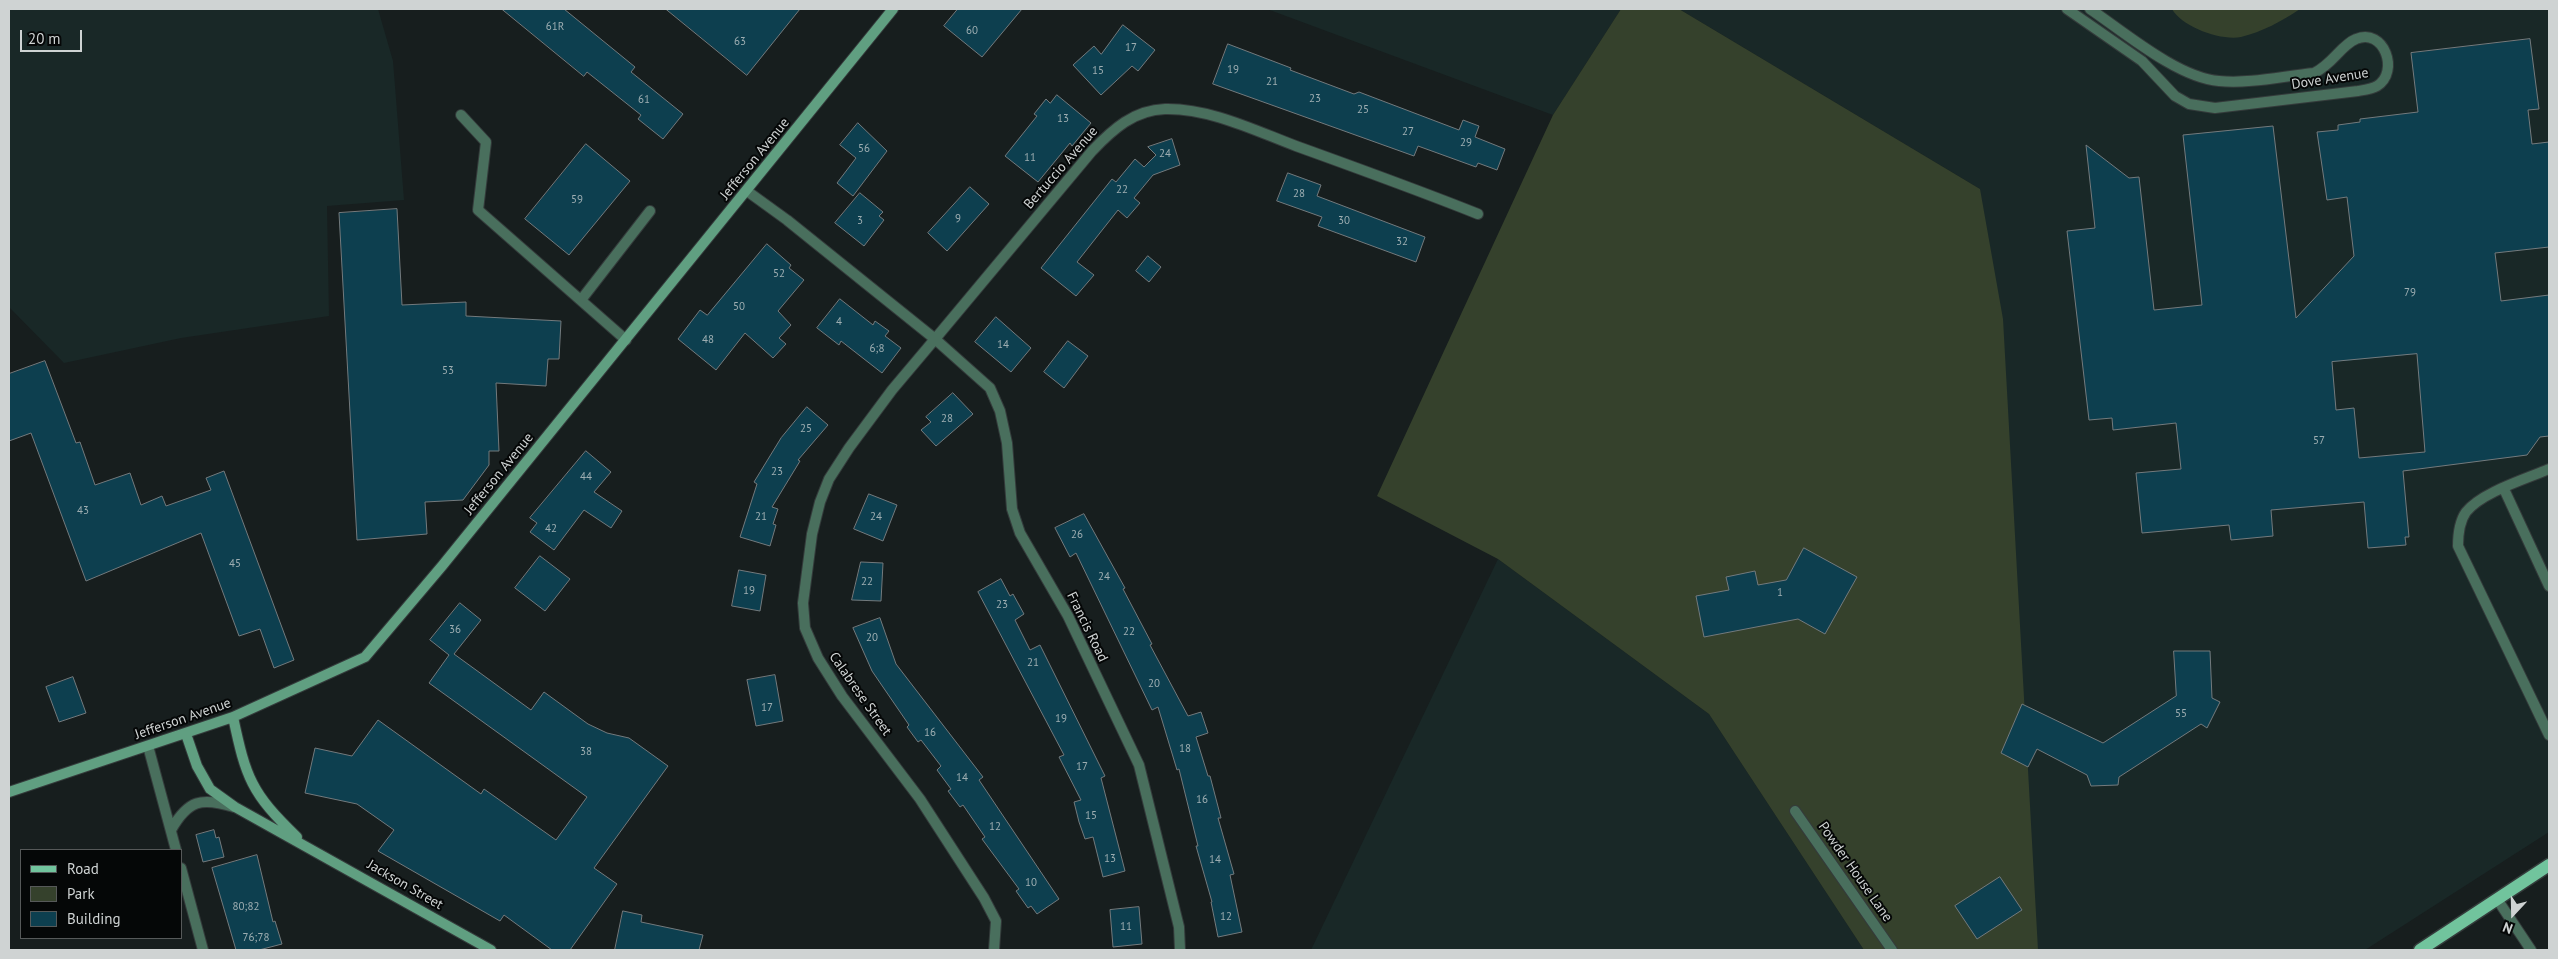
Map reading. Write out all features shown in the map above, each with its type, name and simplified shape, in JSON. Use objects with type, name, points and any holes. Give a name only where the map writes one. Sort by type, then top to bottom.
[{"type":"main road","name":"Jefferson Avenue","points":[[9,792],[233,717],[365,657],[626,340],[893,9]]},
{"type":"main road","name":"Jackson Street","points":[[233,717],[243,762],[253,788],[270,811],[304,844]]},
{"type":"main road","name":"Jackson Street","points":[[186,734],[197,766],[210,789],[235,807],[491,950]]},
{"type":"main road","points":[[2420,950],[2549,865]]},
{"type":"street","name":"Dove Avenue","points":[[2067,9],[2142,61],[2175,96],[2189,104],[2215,108],[2358,91],[2378,86],[2388,72],[2387,55],[2381,43],[2371,37],[2356,38],[2325,68],[2314,73],[2234,82],[2217,81],[2181,70],[2090,9]]},
{"type":"street","name":"Bertuccio Avenue","points":[[935,339],[1092,151],[1114,128],[1139,114],[1165,109],[1194,112],[1234,122],[1478,214]]},
{"type":"street","points":[[461,115],[486,142],[478,210],[626,340]]},
{"type":"street","points":[[747,191],[819,245],[935,339]]},
{"type":"street","points":[[581,300],[650,211]]},
{"type":"street","name":"Calabrese Street","points":[[935,339],[892,390],[849,448],[830,479],[820,502],[812,534],[803,602],[805,628],[818,658],[842,696],[920,799],[984,898],[996,921],[994,950]]},
{"type":"street","name":"Francis Road","points":[[935,339],[990,388],[1000,411],[1007,443],[1012,509],[1020,532],[1068,616],[1139,766],[1179,927],[1180,950]]},
{"type":"street","points":[[2549,469],[2479,501],[2466,513],[2459,529],[2458,546],[2549,735]]},
{"type":"street","points":[[2504,489],[2549,586]]},
{"type":"street","points":[[148,746],[176,849]]},
{"type":"street","points":[[171,830],[180,814],[191,805],[204,801],[216,801],[235,807]]},
{"type":"street","name":"Powder House Lane","points":[[1795,811],[1892,950]]},
{"type":"street","points":[[182,872],[203,950]]},
{"type":"street","points":[[2497,899],[2531,950]]},
{"type":"shaded area","points":[[9,9],[378,9],[393,61],[404,200],[327,206],[329,316],[181,338],[64,363],[9,307]]},
{"type":"shaded area","points":[[1267,9],[1621,9],[1553,115]]},
{"type":"shaded area","points":[[1679,9],[2549,9],[2549,832],[2365,950],[1918,950],[1980,189]]},
{"type":"shaded area","points":[[1498,559],[1709,714],[1864,950],[1311,950]]},
{"type":"green space","points":[[1621,9],[1679,9],[1980,189],[2003,319],[2038,950],[1864,950],[1709,714],[1498,559],[1377,496],[1553,115]]},
{"type":"green space","points":[[2172,9],[2300,9],[2264,29],[2249,35],[2233,38],[2213,35],[2193,27],[2177,16]]},
{"type":"building","points":[[502,9],[564,9],[635,67],[631,72],[683,114],[663,139],[638,119],[641,115],[587,72],[584,76]]},
{"type":"building","points":[[666,9],[800,9],[747,75]]},
{"type":"building","points":[[958,9],[1022,9],[982,57],[944,26]]},
{"type":"building","points":[[1123,25],[1155,50],[1138,71],[1132,66],[1101,95],[1073,65],[1094,46],[1101,54]]},
{"type":"building","points":[[2530,39],[2539,109],[2528,110],[2532,144],[2549,142],[2549,247],[2495,253],[2501,301],[2549,295],[2549,436],[2540,437],[2527,455],[2403,471],[2409,537],[2405,537],[2406,545],[2368,548],[2364,502],[2271,510],[2273,536],[2231,540],[2229,525],[2142,533],[2136,473],[2181,469],[2176,423],[2113,430],[2112,418],[2089,420],[2067,231],[2095,228],[2086,145],[2129,178],[2139,177],[2154,310],[2202,305],[2183,135],[2273,126],[2296,318],[2354,256],[2347,197],[2327,200],[2317,132],[2338,130],[2338,125],[2360,122],[2360,119],[2418,112],[2411,53]],"holes":[[[2417,354],[2425,452],[2359,458],[2354,408],[2336,410],[2332,362]]]},
{"type":"building","points":[[1228,44],[1354,94],[1359,92],[1459,130],[1463,120],[1479,126],[1475,137],[1505,149],[1497,170],[1478,163],[1476,167],[1418,146],[1414,156],[1213,84]]},
{"type":"building","points":[[1057,95],[1091,123],[1072,146],[1070,143],[1038,182],[1005,156],[1037,116],[1034,114],[1046,99],[1050,103]]},
{"type":"building","points":[[858,123],[887,151],[853,196],[837,183],[856,158],[840,145]]},
{"type":"building","points":[[1172,139],[1180,165],[1153,175],[1134,198],[1140,203],[1127,218],[1118,210],[1077,262],[1094,275],[1076,296],[1041,268],[1112,179],[1116,182],[1135,159],[1144,167],[1156,155],[1148,147]]},
{"type":"building","points":[[586,144],[630,181],[569,255],[525,219]]},
{"type":"building","points":[[1288,173],[1321,185],[1317,196],[1425,237],[1416,262],[1318,226],[1322,217],[1277,201]]},
{"type":"building","points":[[970,187],[989,204],[947,251],[928,233]]},
{"type":"building","points":[[860,193],[883,212],[879,216],[884,220],[864,246],[835,223]]},
{"type":"building","points":[[397,209],[402,305],[466,302],[466,316],[561,321],[559,359],[548,359],[546,386],[496,383],[499,451],[489,451],[489,465],[463,500],[425,502],[427,534],[357,540],[339,213]]},
{"type":"building","points":[[767,244],[791,265],[789,268],[804,280],[778,311],[791,325],[779,338],[786,344],[773,358],[745,333],[716,370],[678,339],[700,310],[707,315]]},
{"type":"building","points":[[1148,256],[1161,267],[1149,282],[1136,271]]},
{"type":"building","points":[[840,299],[873,325],[875,321],[889,331],[885,336],[901,348],[882,373],[841,341],[839,345],[817,328]]},
{"type":"building","points":[[996,317],[1031,348],[1011,372],[975,342]]},
{"type":"building","points":[[1068,341],[1088,356],[1064,388],[1044,372]]},
{"type":"building","points":[[45,361],[76,443],[80,442],[95,485],[130,473],[141,505],[162,496],[166,506],[211,490],[206,478],[224,471],[294,660],[274,668],[260,629],[239,636],[201,533],[86,581],[31,433],[9,441],[9,374]]},
{"type":"building","points":[[953,393],[973,414],[936,446],[921,430],[931,422],[926,417]]},
{"type":"building","points":[[807,407],[828,425],[798,460],[800,461],[772,507],[778,509],[773,524],[776,525],[770,546],[740,537],[757,484],[754,482],[781,438]]},
{"type":"building","points":[[586,451],[611,472],[594,492],[622,511],[611,528],[584,510],[554,550],[530,532],[537,523],[530,518]]},
{"type":"building","points":[[869,494],[897,505],[883,541],[854,529]]},
{"type":"building","points":[[1084,514],[1125,588],[1123,589],[1152,644],[1150,645],[1188,716],[1201,712],[1208,733],[1196,737],[1208,776],[1210,776],[1221,818],[1218,818],[1234,874],[1230,875],[1242,932],[1218,937],[1212,902],[1196,846],[1198,846],[1179,769],[1177,770],[1158,707],[1152,710],[1076,553],[1070,557],[1055,528]]},
{"type":"building","points":[[1804,548],[1857,577],[1825,634],[1798,619],[1704,637],[1696,596],[1729,590],[1726,577],[1755,571],[1758,585],[1786,580]]},
{"type":"building","points":[[540,556],[570,579],[545,611],[515,588]]},
{"type":"building","points":[[861,562],[883,563],[881,601],[852,600]]},
{"type":"building","points":[[739,570],[766,575],[760,611],[732,606]]},
{"type":"building","points":[[1001,579],[1010,596],[1013,594],[1024,614],[1015,620],[1030,650],[1040,645],[1105,776],[1101,778],[1125,871],[1103,877],[1093,837],[1085,839],[1079,822],[1074,802],[1081,800],[1059,757],[1064,755],[978,592]]},
{"type":"building","points":[[460,603],[481,620],[454,654],[531,710],[544,692],[588,724],[607,733],[629,738],[668,766],[594,868],[617,884],[570,950],[552,950],[504,915],[500,921],[378,851],[394,830],[357,804],[305,793],[315,748],[352,756],[378,720],[481,794],[484,789],[556,840],[587,797],[429,683],[449,655],[430,640]]},
{"type":"building","points":[[880,618],[896,664],[983,777],[979,780],[1059,899],[1037,914],[1031,906],[1028,908],[1016,891],[1019,889],[982,839],[985,837],[963,805],[960,807],[948,791],[951,789],[937,770],[941,766],[921,740],[918,742],[907,727],[909,725],[872,671],[853,628]]},
{"type":"building","points":[[2174,651],[2210,651],[2212,698],[2220,702],[2207,728],[2201,724],[2119,777],[2118,785],[2091,786],[2087,775],[2037,749],[2028,767],[2001,753],[2022,704],[2103,743],[2176,696]]},
{"type":"building","points":[[775,675],[783,721],[756,726],[747,680]]},
{"type":"building","points":[[73,677],[86,713],[59,722],[46,687]]},
{"type":"building","points":[[214,830],[216,838],[219,837],[224,857],[203,862],[196,835]]},
{"type":"building","points":[[257,855],[273,922],[275,921],[282,944],[259,950],[236,950],[212,868]]},
{"type":"building","points":[[2000,877],[2022,910],[1977,939],[1955,906]]},
{"type":"building","points":[[1139,907],[1142,944],[1113,947],[1110,910]]},
{"type":"building","points":[[623,911],[642,915],[641,922],[703,935],[699,950],[615,950]]}]
